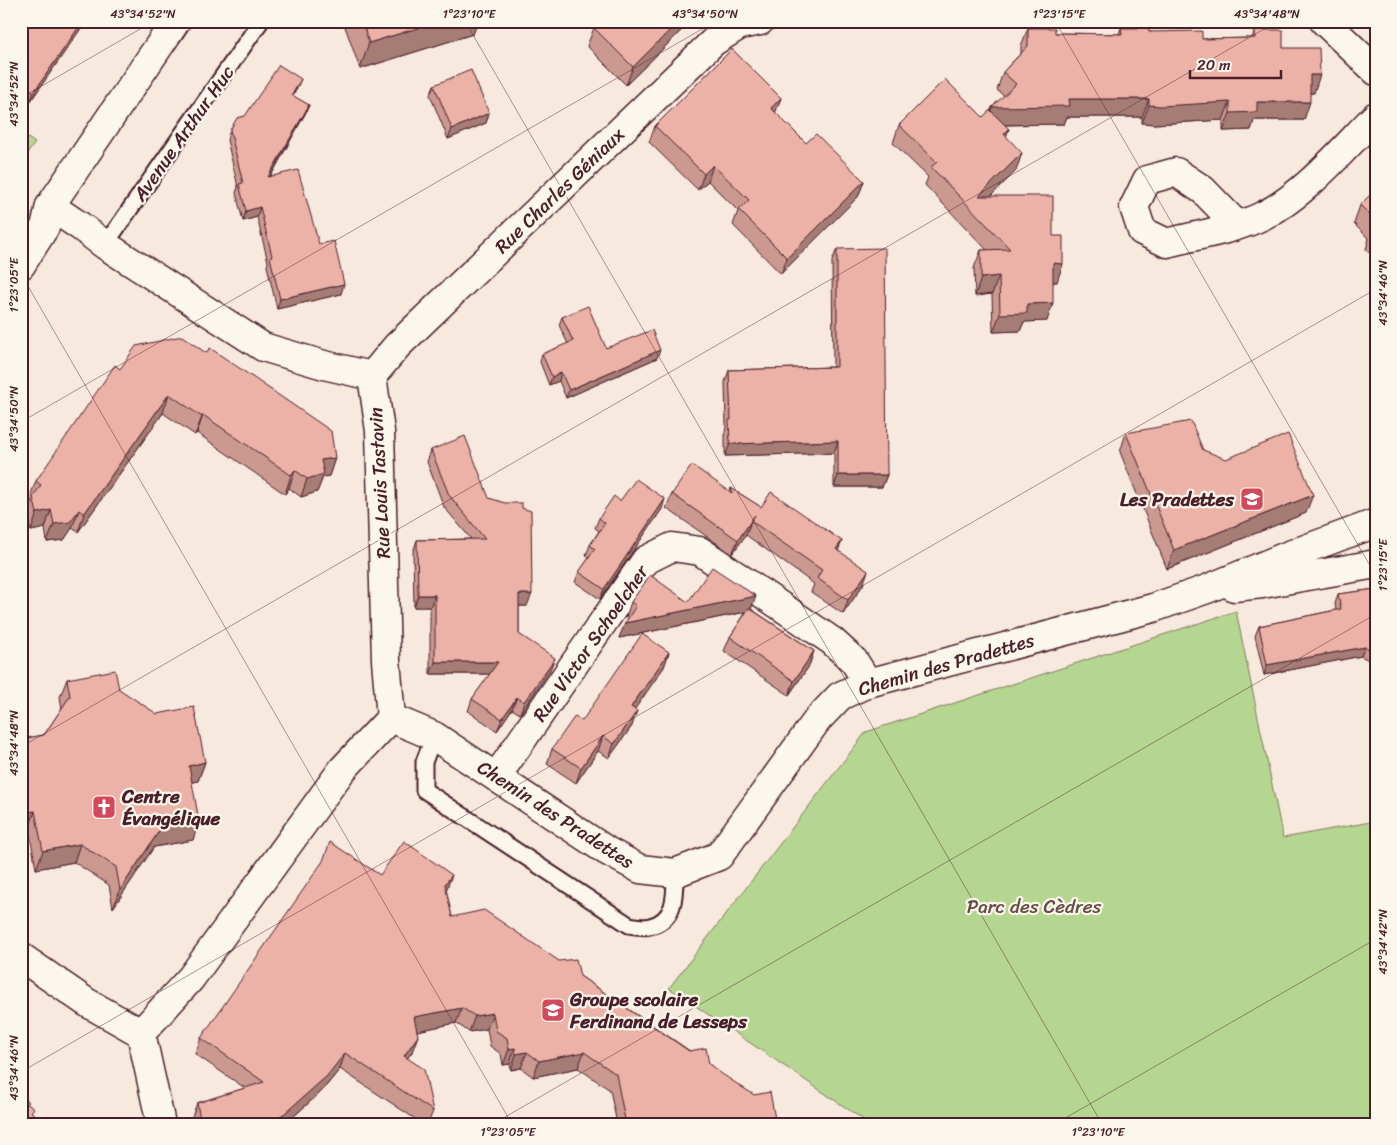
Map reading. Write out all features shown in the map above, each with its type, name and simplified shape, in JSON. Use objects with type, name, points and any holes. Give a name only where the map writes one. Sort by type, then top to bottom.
[{"type":"street","points":[[21,265],[45,227],[50,206],[176,21]]},
{"type":"street","name":"Rue Charles Géniaux","points":[[372,376],[397,346],[713,42],[740,25],[760,21]]},
{"type":"street","points":[[1324,21],[1376,71]]},
{"type":"street","points":[[1237,225],[1262,217],[1295,197],[1376,116]]},
{"type":"street","points":[[21,233],[32,218],[50,206]]},
{"type":"street","points":[[50,206],[105,245],[263,347],[324,365],[372,376]]},
{"type":"street","name":"Rue Louis Tastavin","points":[[372,376],[380,431],[386,660],[391,718]]},
{"type":"street","name":"Chemin des Pradettes","points":[[391,718],[434,736],[497,776],[607,851],[640,869],[675,873],[719,856],[818,719],[840,696],[868,683],[1153,608],[1208,588],[1284,556],[1376,523]]},
{"type":"street","name":"Rue Victor Schoelcher","points":[[497,776],[646,560],[672,547],[700,551],[832,641],[854,661],[868,683]]},
{"type":"street","name":"Chemin des Pradettes","points":[[1208,588],[1262,584],[1376,564]]},
{"type":"street","points":[[141,1033],[191,978],[342,770],[391,718]]},
{"type":"street","points":[[21,957],[86,1002],[141,1033],[161,1124]]},
{"type":"lane","name":"Avenue Arthur Huc","points":[[105,245],[260,21]]},
{"type":"lane","points":[[434,736],[424,762],[424,790],[629,925],[649,927],[666,918],[675,900],[675,873]]},
{"type":"green space","points":[[21,133],[35,143],[21,162]]},
{"type":"green space","name":"Parc des Cèdres","points":[[1236,611],[1283,838],[1376,821],[1376,1124],[862,1124],[864,1120],[669,988],[866,732]]},
{"type":"building","points":[[26,21],[83,21],[34,92],[21,84],[21,28]]},
{"type":"building","points":[[362,21],[440,21],[369,43]]},
{"type":"building","points":[[600,21],[679,21],[633,67],[594,28]]},
{"type":"building","points":[[1028,28],[1055,28],[1055,33],[1122,34],[1121,28],[1149,28],[1149,32],[1202,31],[1202,39],[1255,38],[1255,30],[1283,30],[1283,48],[1319,48],[1320,75],[1310,75],[1310,102],[1257,102],[1257,112],[1230,113],[1230,102],[1161,106],[1149,105],[1149,99],[1069,99],[1070,106],[992,107],[1016,84],[1003,72],[1028,46]]},
{"type":"building","points":[[732,49],[781,98],[771,108],[806,143],[816,134],[864,181],[787,258],[739,210],[749,200],[713,165],[704,174],[655,126]]},
{"type":"building","points":[[279,65],[301,79],[292,95],[309,105],[268,177],[298,170],[319,244],[334,241],[344,284],[280,299],[260,207],[246,211],[239,184],[243,183],[230,130],[237,118],[245,116]]},
{"type":"building","points":[[471,70],[489,113],[452,129],[434,85]]},
{"type":"building","points":[[945,79],[983,117],[990,110],[1009,129],[1004,134],[1022,153],[979,196],[1053,196],[1053,236],[1063,236],[1063,264],[1053,263],[1053,303],[1027,304],[1027,313],[1000,314],[999,276],[981,278],[981,250],[1010,249],[931,167],[937,162],[899,125]]},
{"type":"building","points":[[1376,189],[1376,221],[1360,205]]},
{"type":"building","points":[[885,248],[887,475],[838,475],[838,441],[730,444],[729,370],[837,367],[837,249]]},
{"type":"building","points":[[588,306],[606,348],[652,330],[660,350],[569,390],[561,372],[552,377],[542,354],[573,341],[562,317]]},
{"type":"building","points":[[182,336],[206,353],[210,348],[331,431],[335,458],[321,460],[324,474],[307,479],[295,470],[291,475],[169,394],[84,514],[79,510],[70,522],[54,524],[51,510],[37,513],[33,497],[41,485],[36,481],[115,365],[120,369],[136,346]]},
{"type":"building","points":[[1191,421],[1203,450],[1226,459],[1288,434],[1313,495],[1174,550],[1126,433]]},
{"type":"building","points":[[465,436],[489,498],[505,503],[522,503],[522,508],[531,511],[532,594],[519,594],[519,634],[555,658],[524,702],[517,697],[502,719],[472,699],[498,662],[435,662],[435,595],[418,595],[417,540],[485,539],[449,495],[431,450]]},
{"type":"building","points":[[692,465],[732,493],[731,488],[761,507],[771,492],[842,541],[836,549],[868,571],[848,600],[817,578],[822,570],[751,521],[755,515],[738,540],[672,494]]},
{"type":"building","points":[[636,479],[665,499],[604,589],[579,572],[595,549],[590,545],[605,523],[599,518],[614,496],[620,501]]},
{"type":"building","points":[[712,567],[756,596],[625,623],[636,606],[631,602],[650,575],[688,602]]},
{"type":"building","points":[[1376,589],[1376,652],[1365,647],[1267,665],[1259,626],[1341,609],[1338,594]]},
{"type":"building","points":[[749,608],[814,651],[794,681],[730,637]]},
{"type":"building","points":[[642,634],[669,652],[631,707],[637,711],[614,744],[603,736],[581,768],[552,749],[575,716],[582,721]]},
{"type":"building","name":"Centre Évangélique","points":[[115,670],[119,689],[157,714],[194,707],[205,762],[189,766],[199,821],[161,828],[120,890],[116,867],[80,844],[43,851],[35,811],[21,813],[21,739],[44,735],[70,696],[67,679]]},
{"type":"building","points":[[404,841],[452,875],[445,884],[452,917],[484,910],[559,961],[576,959],[580,976],[689,1051],[706,1048],[709,1064],[722,1074],[754,1095],[770,1092],[776,1124],[631,1124],[625,1120],[616,1074],[584,1052],[539,1061],[527,1052],[516,1054],[515,1048],[509,1049],[507,1038],[496,1031],[493,1013],[475,1016],[462,1008],[414,1017],[418,1036],[404,1056],[424,1069],[433,1111],[345,1053],[327,1076],[285,1113],[267,1124],[201,1124],[197,1103],[264,1082],[201,1038],[323,861],[330,842],[380,875]]},
{"type":"building","points":[[21,1096],[29,1102],[27,1104],[34,1108],[31,1112],[48,1124],[21,1124]]},
{"type":"place","name":"Les Pradettes","points":[[1252,499]]},
{"type":"place","name":"Centre Évangélique","points":[[104,807]]},
{"type":"place","name":"Groupe scolaire Ferdinand de Lesseps","points":[[553,1010]]}]
